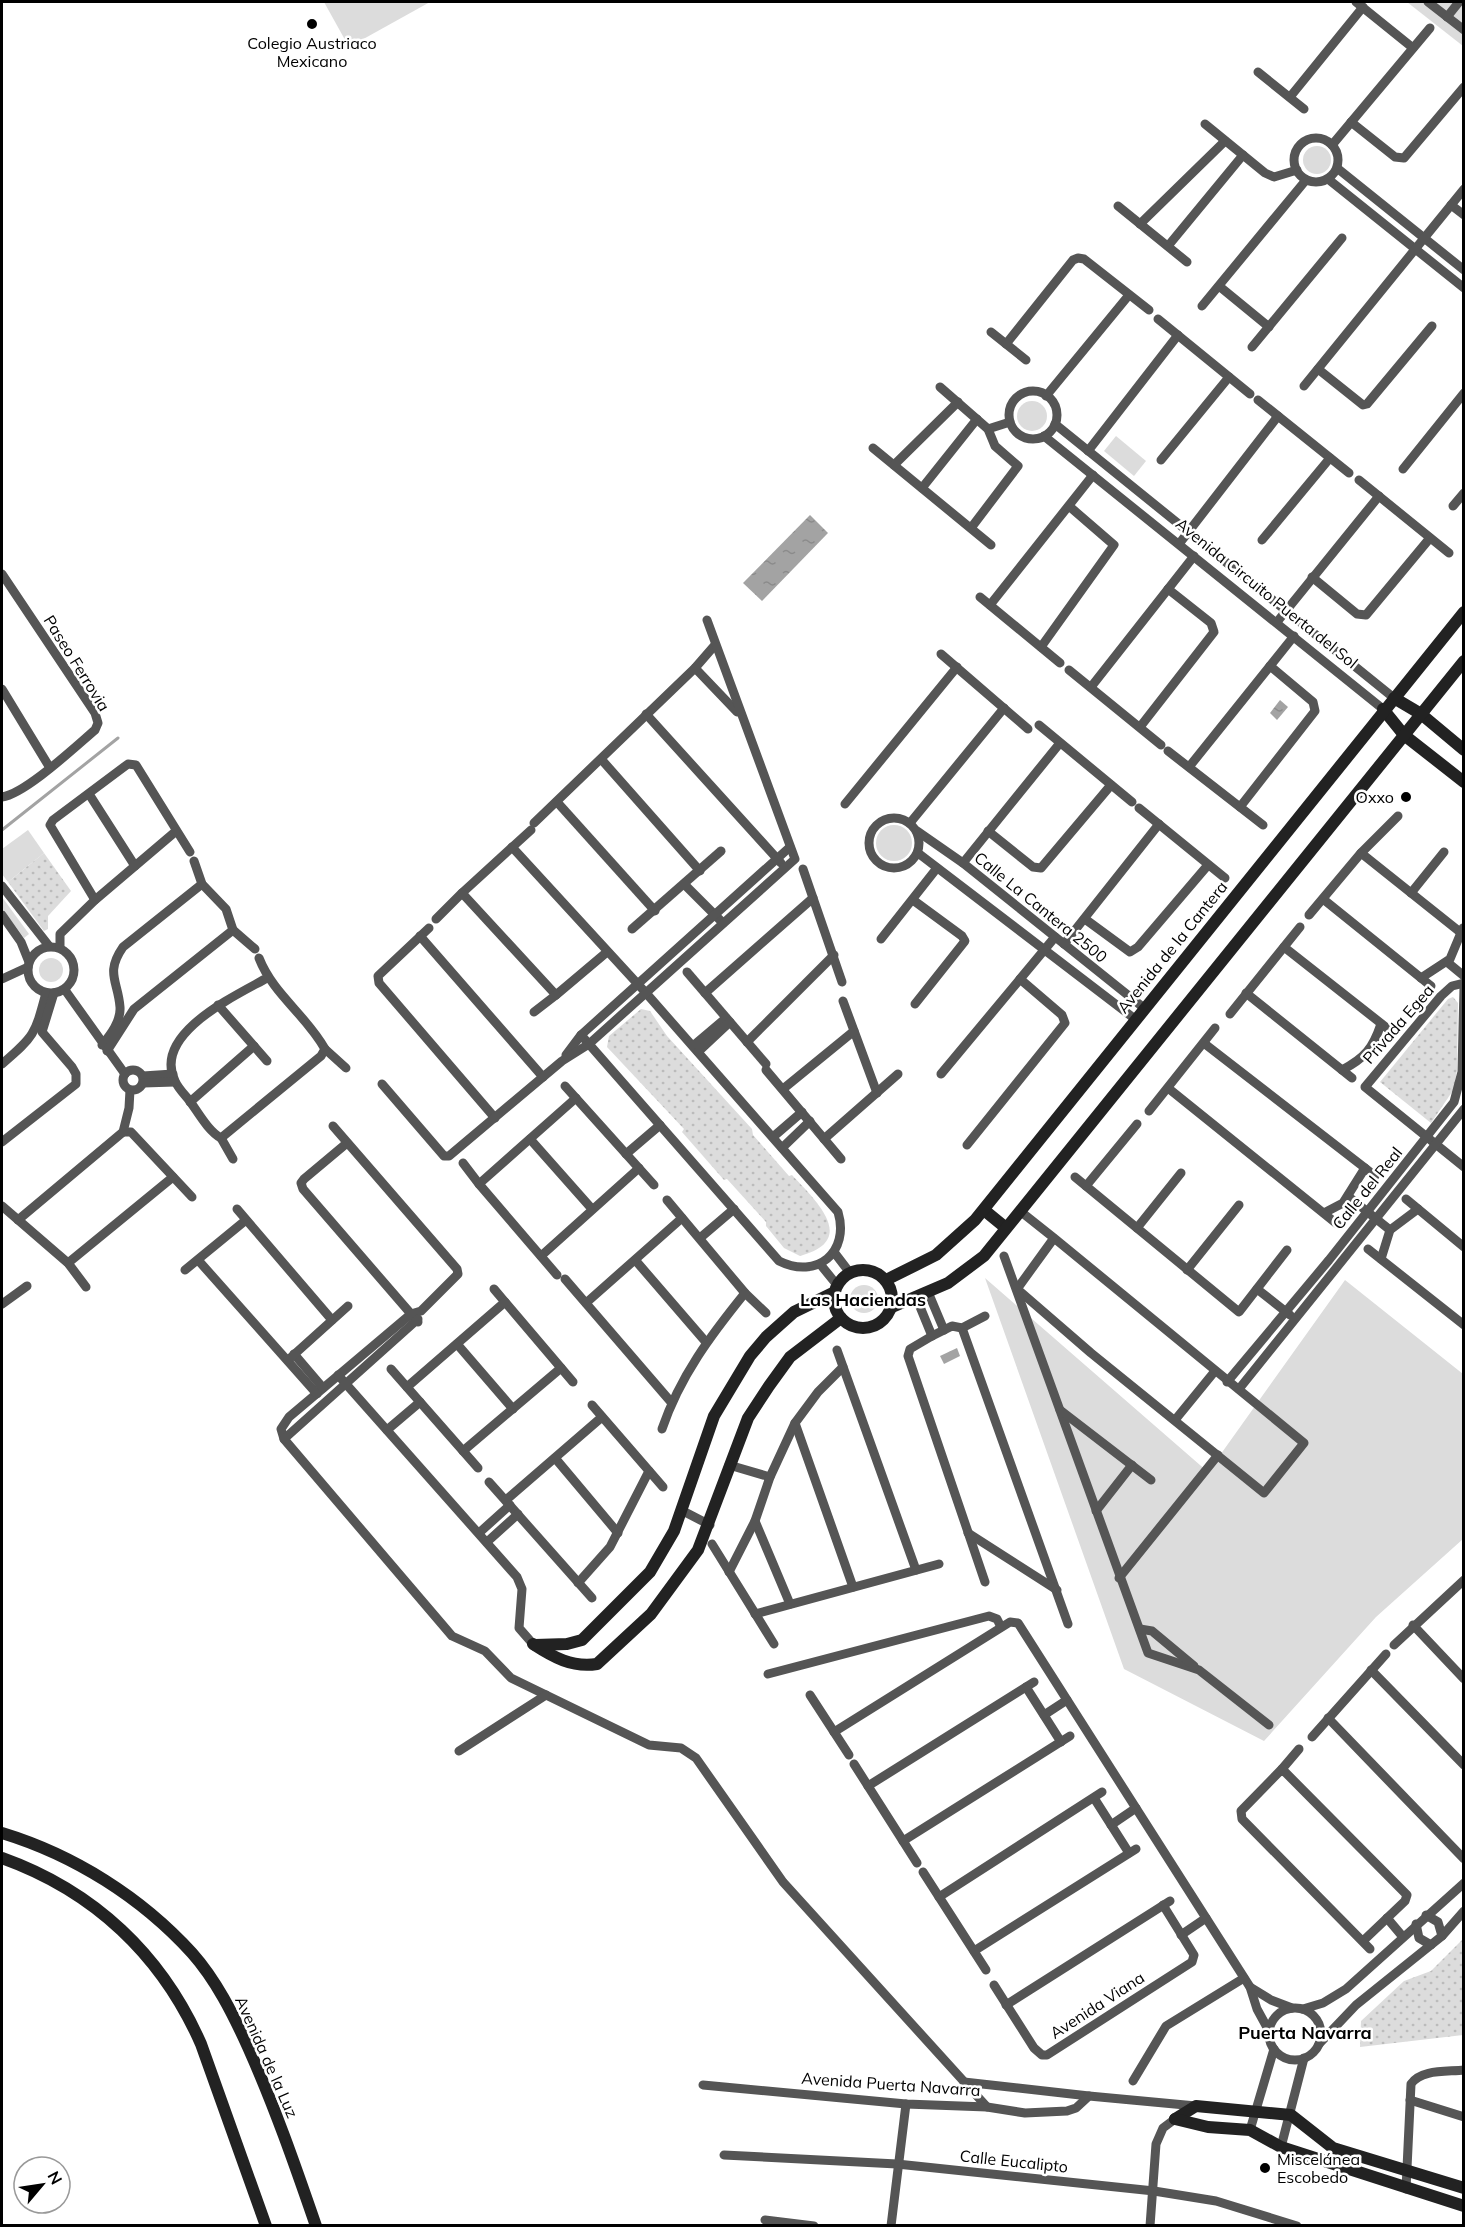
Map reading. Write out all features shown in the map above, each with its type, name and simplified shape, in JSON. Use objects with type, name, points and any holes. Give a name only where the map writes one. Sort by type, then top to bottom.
[{"type":"street","points":[[1428,2],[1464,30]]},
{"type":"street","points":[[1447,17],[1460,2]]},
{"type":"street","points":[[1290,97],[1359,4],[1413,48]]},
{"type":"street","points":[[1332,145],[1430,28]]},
{"type":"street","points":[[1258,72],[1304,109]]},
{"type":"street","points":[[1351,122],[1395,157],[1404,158],[1464,87]]},
{"type":"street","points":[[1205,124],[1274,177],[1297,170]]},
{"type":"street","points":[[1313,138],[1323,139],[1332,145],[1338,156],[1337,168],[1328,179],[1317,182],[1306,180],[1297,170],[1294,160],[1297,150],[1304,142],[1313,138]]},
{"type":"street","points":[[1140,224],[1225,141]]},
{"type":"street","points":[[1168,246],[1243,155]]},
{"type":"street","points":[[1337,168],[1464,270]]},
{"type":"street","points":[[1328,179],[1464,288]]},
{"type":"street","points":[[1202,306],[1306,180]]},
{"type":"street","points":[[1304,387],[1464,189]]},
{"type":"street","points":[[1451,205],[1464,215]]},
{"type":"street","points":[[1118,206],[1187,262]]},
{"type":"street","points":[[1252,347],[1342,238]]},
{"type":"street","points":[[1006,344],[1075,258],[1084,259],[1149,310]]},
{"type":"street","points":[[1219,286],[1269,327]]},
{"type":"street","points":[[1046,396],[1129,295]]},
{"type":"street","points":[[1158,319],[1349,473]]},
{"type":"street","points":[[1318,369],[1363,405],[1367,405],[1432,326]]},
{"type":"street","points":[[991,332],[1026,360]]},
{"type":"street","points":[[1088,451],[1178,335]]},
{"type":"street","points":[[1161,460],[1229,377]]},
{"type":"street","points":[[940,387],[988,429],[995,446],[1018,466],[971,528]]},
{"type":"street","points":[[1032,392],[1046,396],[1055,409],[1055,424],[1044,436],[1037,439],[1022,437],[1010,422],[1009,410],[1017,397],[1032,392]]},
{"type":"street","points":[[1402,469],[1464,393]]},
{"type":"street","points":[[894,465],[958,402]]},
{"type":"street","points":[[1179,544],[1278,416]]},
{"type":"street","points":[[922,488],[977,419]]},
{"type":"street","points":[[988,429],[1010,422]]},
{"type":"street","name":"Avenida Circuito Puerta del Sol","points":[[1055,424],[1394,698],[1421,714],[1464,750]]},
{"type":"street","name":"Avenida Circuito Puerta del Sol","points":[[1044,436],[1294,636],[1383,710],[1404,735],[1464,782]]},
{"type":"street","points":[[873,448],[991,545]]},
{"type":"street","points":[[1262,540],[1330,458]]},
{"type":"street","points":[[990,605],[1093,475]]},
{"type":"street","points":[[1359,480],[1449,553]]},
{"type":"street","points":[[1453,506],[1464,493]]},
{"type":"street","points":[[1277,622],[1379,496]]},
{"type":"street","points":[[1041,647],[1114,545],[1069,506]]},
{"type":"street","points":[[1312,577],[1357,614],[1365,615],[1430,538]]},
{"type":"street","points":[[1091,687],[1194,556]]},
{"type":"street","name":"Paseo Ferrovia","points":[[2,577],[95,713],[98,723],[95,730],[50,768],[12,795],[2,797]]},
{"type":"street","points":[[1140,728],[1214,632],[1211,623],[1168,589]]},
{"type":"street","points":[[980,597],[1060,663]]},
{"type":"street","name":"Avenida de la Cantera","points":[[886,1280],[936,1255],[960,1236],[984,1210],[1383,710],[1464,612]]},
{"type":"street","points":[[382,1084],[444,1156],[454,1153],[562,1061],[589,1044],[759,891],[781,864],[790,847],[707,620]]},
{"type":"street","points":[[1189,767],[1294,636]]},
{"type":"street","points":[[436,920],[695,668],[715,645]]},
{"type":"street","points":[[941,654],[1028,729]]},
{"type":"street","points":[[892,1307],[928,1292],[973,1266],[1464,662]]},
{"type":"street","points":[[1240,807],[1315,711],[1313,702],[1270,666]]},
{"type":"street","points":[[845,804],[957,667]]},
{"type":"street","points":[[695,668],[740,715]]},
{"type":"street","points":[[1069,670],[1263,825]]},
{"type":"street","points":[[2,689],[50,768]]},
{"type":"street","points":[[910,823],[1004,708]]},
{"type":"street","points":[[646,714],[781,864]]},
{"type":"street","points":[[1039,725],[1225,878]]},
{"type":"street","points":[[963,863],[1060,743]]},
{"type":"street","points":[[601,759],[700,871]]},
{"type":"street","points":[[95,900],[50,828],[53,820],[128,764],[134,763],[192,857],[202,884],[226,909],[233,930],[257,954],[267,978],[312,1029],[325,1049],[346,1068]]},
{"type":"street","points":[[988,831],[1033,867],[1041,868],[1111,785]]},
{"type":"street","points":[[89,794],[135,866]]},
{"type":"street","points":[[557,802],[655,911]]},
{"type":"street","points":[[1310,915],[1361,853],[1398,816]]},
{"type":"street","points":[[896,817],[910,823],[917,831],[918,853],[906,865],[898,868],[882,865],[870,852],[870,835],[880,822],[896,817]]},
{"type":"street","points":[[1064,944],[1159,824]]},
{"type":"street","name":"Calle La Cantera 2500","points":[[917,831],[963,863],[1144,1008]]},
{"type":"street","points":[[60,948],[60,934],[95,900],[176,832]]},
{"type":"street","points":[[512,847],[638,984],[838,1212],[842,1228],[834,1252],[820,1264],[799,1267],[779,1261],[581,1035]]},
{"type":"street","points":[[632,929],[721,851]]},
{"type":"street","points":[[1411,893],[1444,852]]},
{"type":"street","name":"Calle La Cantera 2500","points":[[918,853],[1136,1019]]},
{"type":"street","points":[[1361,853],[1411,893],[1462,929],[1447,962],[1421,978]]},
{"type":"street","points":[[562,1061],[581,1035],[714,913],[752,882],[781,864]]},
{"type":"street","points":[[1085,919],[1130,952],[1137,947],[1208,865]]},
{"type":"street","points":[[881,939],[937,868]]},
{"type":"street","points":[[802,869],[842,982]]},
{"type":"street","points":[[752,882],[759,891]]},
{"type":"street","points":[[105,1048],[115,1029],[120,1008],[114,987],[115,962],[118,955],[123,947],[202,884]]},
{"type":"street","points":[[684,884],[723,923]]},
{"type":"street","points":[[2,886],[49,946]]},
{"type":"street","points":[[462,893],[556,995]]},
{"type":"street","points":[[705,993],[813,898]]},
{"type":"street","points":[[1323,899],[1431,986]]},
{"type":"street","points":[[913,900],[962,936],[965,941],[915,1004]]},
{"type":"street","points":[[2,915],[21,942],[28,967],[36,988],[50,993],[65,990],[72,982],[75,973],[74,963],[69,954],[60,948],[49,946],[34,954],[28,967],[2,986]]},
{"type":"street","points":[[1230,1014],[1300,927]]},
{"type":"street","points":[[429,928],[378,976],[379,983],[495,1118]]},
{"type":"street","points":[[105,1048],[134,1009],[233,930]]},
{"type":"street","points":[[420,936],[543,1077]]},
{"type":"street","points":[[940,1074],[1055,937]]},
{"type":"street","points":[[1284,947],[1392,1032]]},
{"type":"street","points":[[534,1012],[607,952]]},
{"type":"street","points":[[747,1042],[834,955]]},
{"type":"street","points":[[1447,962],[1464,976]]},
{"type":"street","points":[[2,979],[28,967]]},
{"type":"street","points":[[687,972],[747,1042],[841,1159]]},
{"type":"street","points":[[233,1159],[221,1138],[190,1102],[174,1078],[172,1059],[176,1044],[218,1005],[267,978]]},
{"type":"street","points":[[967,1145],[1065,1023],[1062,1015],[1020,979]]},
{"type":"street","name":"Privada Egea","points":[[1427,1137],[1366,1089],[1366,1084],[1441,996],[1452,986],[1464,985]]},
{"type":"street","name":"Calle del Real","points":[[1227,1382],[1329,1260],[1454,1101],[1460,1088],[1464,985]]},
{"type":"street","points":[[65,990],[125,1074]]},
{"type":"street","points":[[2,1064],[39,1031],[50,993]]},
{"type":"street","points":[[1246,993],[1352,1078]]},
{"type":"street","points":[[843,1001],[877,1093]]},
{"type":"street","points":[[218,1005],[267,1061]]},
{"type":"street","points":[[120,1008],[134,1009]]},
{"type":"street","points":[[695,1049],[728,1020]]},
{"type":"street","points":[[1342,1070],[1366,1056],[1374,1045],[1381,1024]]},
{"type":"street","points":[[1149,1111],[1205,1044],[1215,1028]]},
{"type":"street","points":[[2,1142],[76,1084],[72,1067],[39,1031]]},
{"type":"street","points":[[783,1089],[854,1031]]},
{"type":"street","points":[[1205,1044],[1375,1176]]},
{"type":"street","points":[[190,1102],[254,1046]]},
{"type":"street","points":[[221,1138],[321,1056],[325,1049]]},
{"type":"street","points":[[1366,1056],[1380,1067]]},
{"type":"street","points":[[125,1074],[135,1070],[143,1080]]},
{"type":"street","points":[[125,1074],[123,1083],[130,1090],[136,1090],[143,1080]]},
{"type":"street","points":[[824,1139],[898,1074]]},
{"type":"street","points":[[143,1080],[174,1078]]},
{"type":"street","points":[[565,1086],[654,1185]]},
{"type":"street","points":[[1168,1088],[1337,1224]]},
{"type":"street","points":[[18,1220],[123,1132],[129,1108],[130,1090]]},
{"type":"street","points":[[479,1184],[576,1098]]},
{"type":"street","name":"Calle del Real","points":[[1239,1389],[1464,1109]]},
{"type":"street","points":[[773,1137],[802,1112]]},
{"type":"street","points":[[782,1148],[810,1121]]},
{"type":"street","points":[[1086,1186],[1137,1124]]},
{"type":"street","points":[[626,1154],[660,1125]]},
{"type":"street","points":[[333,1126],[457,1269],[456,1278],[421,1311],[411,1314],[283,1423],[281,1429],[284,1439],[452,1636],[480,1647],[511,1678],[649,1745],[681,1748],[696,1758],[783,1882],[987,2107]]},
{"type":"street","points":[[123,1132],[131,1132],[192,1197]]},
{"type":"street","points":[[1427,1137],[1464,1167]]},
{"type":"street","points":[[530,1139],[592,1209]]},
{"type":"street","points":[[347,1143],[304,1179],[301,1183],[303,1189],[418,1322]]},
{"type":"street","points":[[463,1163],[671,1402]]},
{"type":"street","points":[[542,1256],[639,1168]]},
{"type":"street","points":[[1324,1213],[1343,1203],[1349,1197],[1365,1168]]},
{"type":"street","points":[[1137,1228],[1181,1173]]},
{"type":"street","points":[[1075,1177],[1239,1312],[1287,1250]]},
{"type":"street","points":[[68,1263],[173,1178]]},
{"type":"street","points":[[1349,1197],[1390,1230]]},
{"type":"street","points":[[1406,1199],[1464,1247]]},
{"type":"street","points":[[667,1200],[745,1293],[766,1313]]},
{"type":"street","points":[[1187,1270],[1239,1205]]},
{"type":"street","points":[[2,1206],[68,1263],[86,1287]]},
{"type":"street","points":[[237,1209],[332,1320]]},
{"type":"street","points":[[700,1238],[734,1209]]},
{"type":"street","points":[[1381,1259],[1390,1230],[1418,1209]]},
{"type":"street","points":[[984,1210],[1006,1228]]},
{"type":"street","points":[[1017,1288],[1264,1493],[1304,1443],[1020,1211]]},
{"type":"street","points":[[586,1303],[682,1218]]},
{"type":"street","points":[[185,1270],[246,1220]]},
{"type":"street","points":[[1017,1288],[1054,1238]]},
{"type":"street","points":[[1368,1249],[1464,1325]]},
{"type":"street","points":[[834,1252],[850,1273]]},
{"type":"street","points":[[1004,1256],[1148,1653],[1199,1670]]},
{"type":"street","points":[[198,1260],[291,1357],[320,1391]]},
{"type":"street","points":[[1329,1260],[1338,1266]]},
{"type":"street","points":[[636,1261],[705,1341]]},
{"type":"street","points":[[533,1644],[574,1643],[592,1632],[650,1572],[674,1531],[714,1416],[750,1356],[766,1337],[794,1312],[836,1289],[850,1273],[870,1270],[886,1280],[892,1292],[892,1307],[882,1322],[866,1329],[848,1324],[841,1318],[836,1310],[836,1289],[820,1264]]},
{"type":"street","points":[[2,1304],[27,1286]]},
{"type":"street","points":[[494,1289],[573,1382]]},
{"type":"street","points":[[1257,1289],[1295,1319]]},
{"type":"street","points":[[928,1292],[944,1330]]},
{"type":"street","points":[[662,1429],[671,1402],[705,1341],[745,1293]]},
{"type":"street","points":[[916,1297],[932,1335]]},
{"type":"street","points":[[407,1387],[505,1302]]},
{"type":"street","points":[[291,1357],[348,1306]]},
{"type":"street","points":[[284,1439],[418,1322],[421,1311]]},
{"type":"street","points":[[985,1316],[962,1328],[952,1326],[910,1349],[909,1365],[985,1582]]},
{"type":"street","points":[[338,1375],[517,1577],[522,1589],[519,1628],[533,1644],[559,1660],[588,1665],[605,1659],[651,1614],[678,1581],[698,1551],[710,1524],[729,1465],[748,1418],[790,1357],[841,1318]]},
{"type":"street","points":[[962,1328],[1068,1624]]},
{"type":"street","points":[[457,1344],[513,1409]]},
{"type":"street","points":[[837,1350],[916,1570]]},
{"type":"street","points":[[729,1572],[755,1521],[770,1477],[795,1423],[818,1392],[843,1367]]},
{"type":"street","points":[[463,1452],[561,1368]]},
{"type":"street","points":[[391,1369],[478,1468]]},
{"type":"street","points":[[1175,1420],[1215,1371]]},
{"type":"street","points":[[387,1430],[420,1402]]},
{"type":"street","points":[[592,1405],[663,1487]]},
{"type":"street","points":[[1060,1410],[1151,1480]]},
{"type":"street","points":[[479,1533],[508,1502],[602,1417]]},
{"type":"street","points":[[795,1423],[853,1587]]},
{"type":"street","points":[[1119,1578],[1218,1455]]},
{"type":"street","points":[[555,1458],[618,1533]]},
{"type":"street","points":[[729,1465],[770,1477]]},
{"type":"street","points":[[1096,1511],[1132,1465]]},
{"type":"street","points":[[578,1583],[602,1558],[618,1533],[649,1471]]},
{"type":"street","points":[[489,1482],[592,1598]]},
{"type":"street","points":[[681,1510],[710,1524]]},
{"type":"street","points":[[487,1542],[518,1514]]},
{"type":"street","points":[[755,1521],[790,1604]]},
{"type":"street","points":[[968,1533],[1057,1590]]},
{"type":"street","points":[[712,1544],[774,1644]]},
{"type":"street","points":[[755,1614],[939,1564]]},
{"type":"street","points":[[1394,1645],[1413,1625],[1462,1585]]},
{"type":"street","points":[[768,1674],[989,1616],[997,1619],[1001,1627]]},
{"type":"street","points":[[834,1732],[1001,1627],[1010,1622],[1018,1623],[1250,1987],[1257,2009],[1269,2031],[1274,2049],[1254,2110],[1250,2130]]},
{"type":"street","points":[[1413,1625],[1464,1679]]},
{"type":"street","points":[[1140,1629],[1152,1630],[1269,1725]]},
{"type":"street","points":[[1312,1737],[1386,1654]]},
{"type":"street","points":[[1371,1670],[1464,1765]]},
{"type":"street","points":[[868,1786],[1030,1685],[1044,1715],[1065,1739],[903,1841]]},
{"type":"street","points":[[459,1751],[546,1695]]},
{"type":"street","points":[[810,1695],[917,1863]]},
{"type":"street","points":[[1044,1715],[1067,1700]]},
{"type":"street","points":[[1328,1718],[1462,1853]]},
{"type":"street","points":[[1299,1749],[1242,1811],[1242,1819],[1370,1949]]},
{"type":"street","points":[[1282,1769],[1407,1895],[1407,1899],[1363,1941]]},
{"type":"street","points":[[939,1897],[1098,1795],[1111,1825],[1132,1851],[974,1951]]},
{"type":"street","points":[[1111,1825],[1136,1808]]},
{"type":"street","name":"Avenida de la Luz","points":[[2,1833],[57,1852],[100,1878],[141,1905],[193,1954],[233,2014],[273,2103],[316,2226]]},
{"type":"street","points":[[2,1858],[53,1879],[92,1904],[124,1931],[169,1983],[190,2018],[201,2044],[266,2226]]},
{"type":"street","points":[[923,1872],[986,1970]]},
{"type":"street","points":[[1250,1987],[1271,2000],[1292,2008],[1303,2009],[1323,2003],[1346,1989],[1464,1883]]},
{"type":"street","name":"Avenida Viana","points":[[994,1985],[1006,2006],[1034,2048],[1042,2055],[1047,2055],[1192,1962],[1194,1955],[1181,1935],[1166,1903],[1006,2006]]},
{"type":"street","points":[[1274,2049],[1293,2060],[1313,2053],[1356,2005],[1442,1936],[1464,1911]]},
{"type":"street","points":[[1426,1915],[1438,1922],[1442,1936]]},
{"type":"street","points":[[1181,1935],[1206,1918]]},
{"type":"street","points":[[1387,1918],[1403,1937]]},
{"type":"street","points":[[1416,1924],[1419,1938],[1431,1945]]},
{"type":"street","points":[[1133,2081],[1166,2026],[1244,1978]]},
{"type":"street","points":[[1269,2031],[1277,2015],[1292,2008]]},
{"type":"street","points":[[1303,2009],[1319,2023],[1321,2033],[1319,2044]]},
{"type":"street","points":[[1281,2147],[1304,2058]]},
{"type":"street","points":[[1406,2189],[1411,2084],[1415,2077],[1426,2074],[1464,2070]]},
{"type":"street","points":[[964,2082],[1291,2115],[1333,2148],[1464,2188]]},
{"type":"street","name":"Avenida Puerta Navarra","points":[[703,2085],[906,2104],[987,2107],[1025,2113],[1055,2113],[1076,2108],[1089,2096]]},
{"type":"street","points":[[1410,2100],[1464,2117]]},
{"type":"street","points":[[891,2226],[906,2104]]},
{"type":"street","points":[[1150,2226],[1156,2144],[1162,2128],[1197,2106]]},
{"type":"street","points":[[1175,2119],[1208,2127],[1250,2130],[1281,2147],[1464,2206]]},
{"type":"street","name":"Calle Eucalipto","points":[[724,2155],[897,2164],[1154,2191],[1216,2201],[1297,2226]]},
{"type":"street","points":[[765,2220],[814,2226]]},
{"type":"shaded area","points":[[324,2],[430,2],[349,47]]},
{"type":"shaded area","points":[[1407,2],[1463,2],[1463,46]]},
{"type":"shaded area","points":[[1317,146],[1327,150],[1331,160],[1327,170],[1317,174],[1307,170],[1303,160],[1307,150]]},
{"type":"shaded area","points":[[1032,401],[1043,405],[1047,416],[1043,427],[1032,431],[1021,427],[1017,416],[1021,405]]},
{"type":"shaded area","points":[[1116,436],[1146,461],[1134,476],[1104,451]]},
{"type":"shaded area","points":[[894,825],[907,830],[912,843],[907,856],[894,861],[881,856],[876,843],[881,830]]},
{"type":"shaded area","points":[[28,830],[44,853],[8,882],[2,874],[2,849]]},
{"type":"shaded area","points":[[44,853],[71,891],[48,916],[48,929],[44,931],[8,882]]},
{"type":"shaded area","points":[[2,897],[29,934],[24,938],[2,908]]},
{"type":"shaded area","points":[[51,958],[59,962],[63,970],[59,978],[51,982],[43,978],[39,970],[43,962]]},
{"type":"shaded area","points":[[1453,997],[1458,1003],[1457,1070],[1454,1089],[1431,1123],[1380,1082],[1448,999]]},
{"type":"shaded area","points":[[641,1009],[650,1011],[667,1036],[752,1129],[753,1135],[789,1176],[792,1175],[821,1208],[830,1230],[827,1240],[818,1249],[800,1256],[784,1248],[766,1226],[766,1222],[727,1179],[724,1180],[682,1132],[684,1129],[607,1047],[609,1036]]},
{"type":"shaded area","points":[[985,1278],[1208,1472],[1345,1280],[1463,1374],[1463,1539],[1376,1617],[1264,1741],[1124,1669]]},
{"type":"shaded area","points":[[864,1285],[874,1289],[878,1299],[874,1309],[864,1313],[854,1309],[850,1299],[854,1289]]},
{"type":"shaded area","points":[[1463,1939],[1463,2035],[1360,2047],[1361,2021],[1404,1981],[1431,1971]]},
{"type":"water","points":[[810,515],[828,533],[762,601],[743,583]]},
{"type":"water","points":[[1280,700],[1288,707],[1277,720],[1270,713]]},
{"type":"water","points":[[957,1348],[960,1356],[944,1364],[940,1356]]},
{"type":"waterway","points":[[2,830],[118,738]]},
{"type":"place","name":"Colegio Austriaco Mexicano","points":[[312,24]]},
{"type":"place","name":"Oxxo","points":[[1406,797]]},
{"type":"place","name":"Miscelánea Escobedo","points":[[1265,2168]]},
{"type":"district","name":"Las Haciendas","points":[[863,1300]]},
{"type":"district","name":"Puerta Navarra","points":[[1305,2033]]}]
